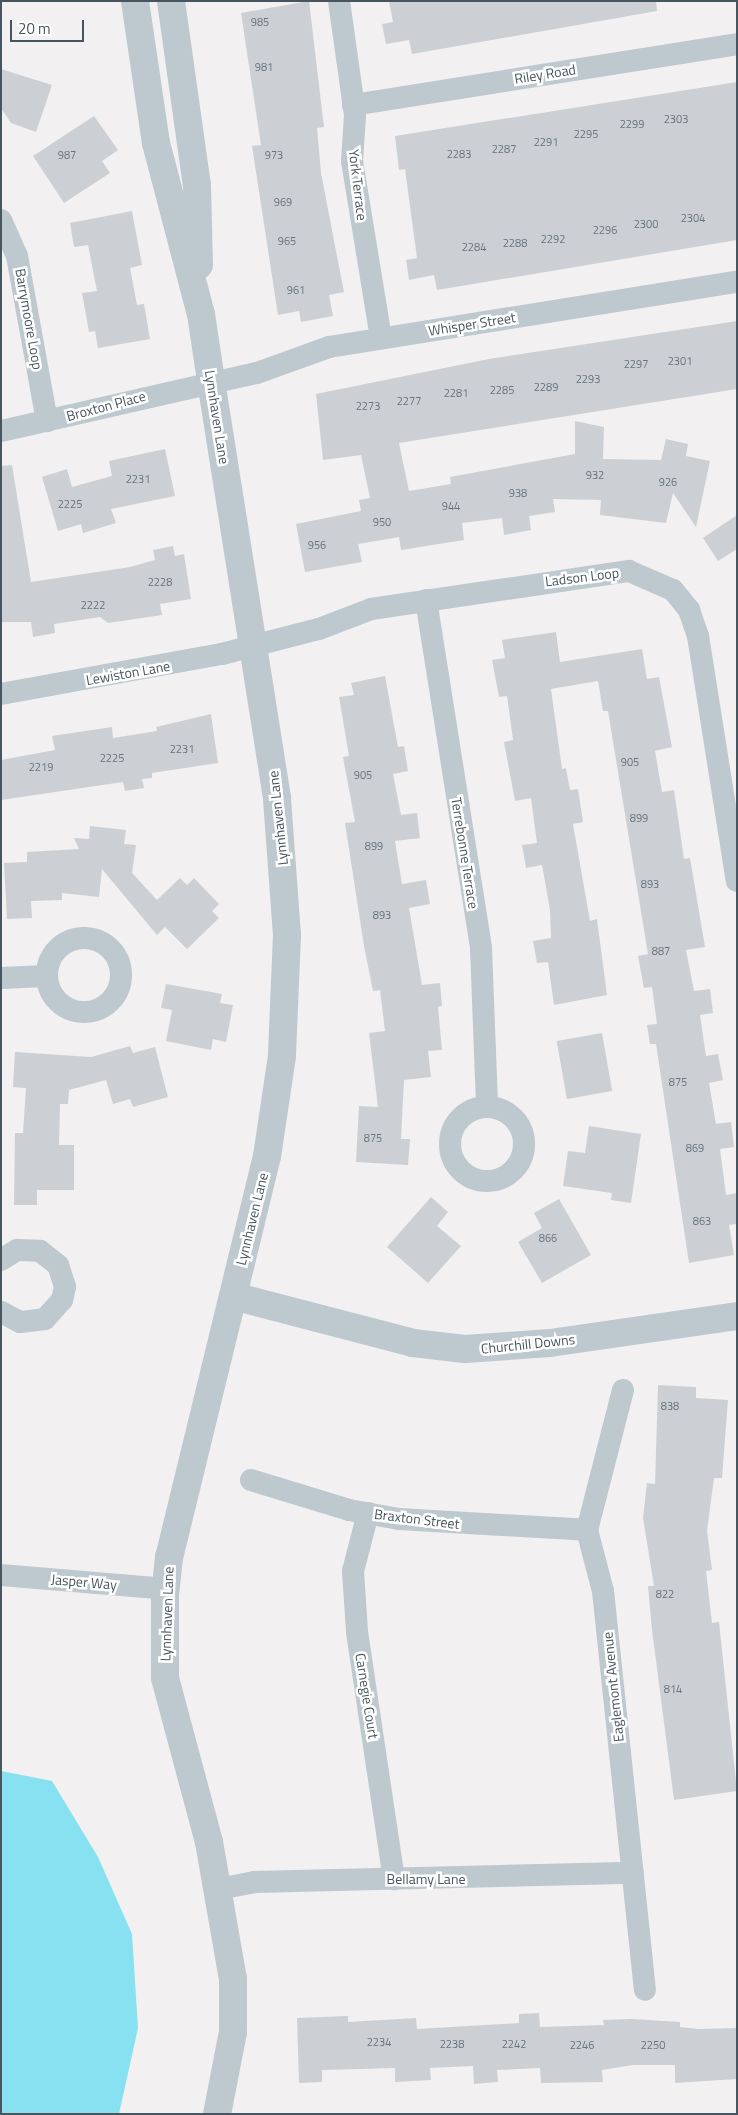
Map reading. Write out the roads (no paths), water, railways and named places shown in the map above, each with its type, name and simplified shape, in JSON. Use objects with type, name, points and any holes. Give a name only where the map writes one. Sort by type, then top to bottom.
[{"type":"street","name":"Lynnhaven Lane","points":[[135,1],[156,143],[201,314],[253,646],[282,856],[286,996],[273,1120],[170,1557],[166,1589],[167,1687],[219,1889],[233,1979],[233,2032],[217,2114]]},
{"type":"street","name":"Lynnhaven Lane","points":[[171,1],[197,186],[201,314]]},
{"type":"street","name":"York Terrace","points":[[339,1],[353,105],[352,161],[381,338]]},
{"type":"street","name":"Riley Road","points":[[353,105],[737,44]]},
{"type":"street","name":"Barrymoore Loop","points":[[1,220],[17,256],[48,421]]},
{"type":"street","name":"Whisper Street","points":[[212,381],[257,373],[329,347],[737,282]]},
{"type":"street","name":"Broxton Place","points":[[1,431],[212,381]]},
{"type":"street","name":"Ladson Loop","points":[[253,646],[319,629],[371,609],[606,571],[629,571],[673,590],[689,610],[698,636],[737,881]]},
{"type":"street","name":"Terrebonne Terrace","points":[[426,600],[481,948],[487,1107]]},
{"type":"street","name":"Lewiston Lane","points":[[1,694],[163,667],[253,646]]},
{"type":"street","points":[[1,978],[46,976]]},
{"type":"street","points":[[1,1260],[17,1250],[40,1251],[58,1265],[65,1287],[62,1300],[45,1319],[20,1322],[1,1312]]},
{"type":"street","name":"Churchill Downs","points":[[233,1296],[413,1342],[465,1349],[550,1343],[737,1316]]},
{"type":"street","points":[[587,1530],[623,1390]]},
{"type":"street","name":"Braxton Street","points":[[251,1480],[368,1513],[448,1524],[587,1530]]},
{"type":"street","name":"Carnegie Court","points":[[368,1513],[357,1546],[355,1597],[394,1879]]},
{"type":"street","name":"Eaglemont Avenue","points":[[587,1530],[600,1572],[645,1990]]},
{"type":"street","name":"Jasper Way","points":[[1,1575],[166,1589]]},
{"type":"street","name":"Bellamy Lane","points":[[219,1889],[254,1882],[633,1873]]},
{"type":"water","points":[[1,1771],[52,1781],[98,1857],[132,1934],[138,2028],[119,2114],[1,2114]]}]
